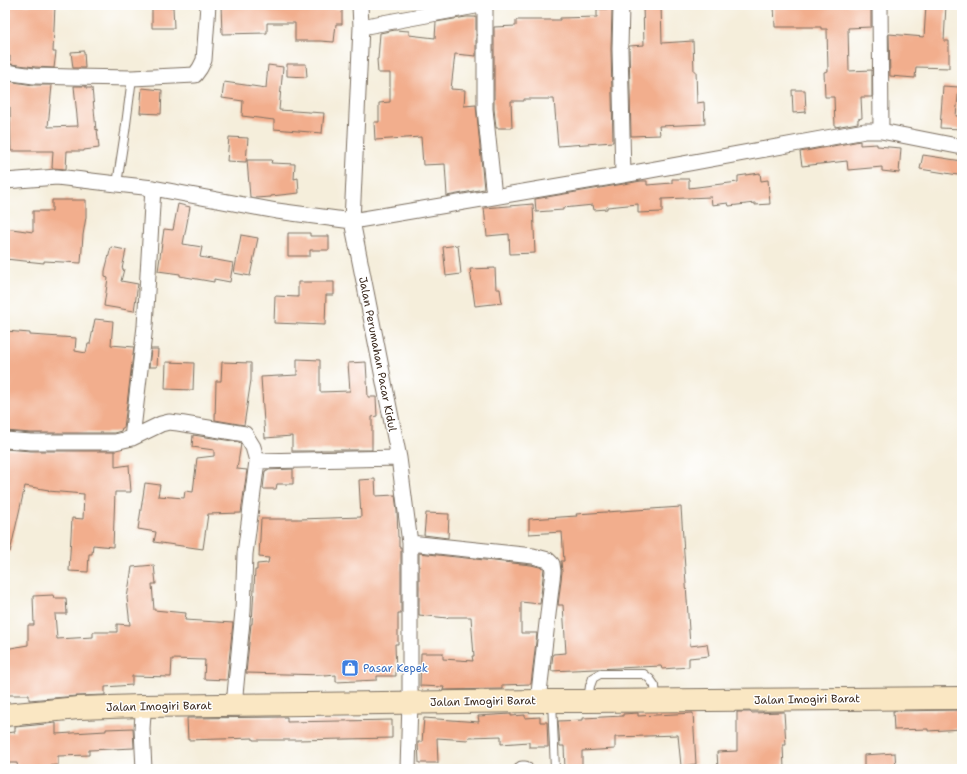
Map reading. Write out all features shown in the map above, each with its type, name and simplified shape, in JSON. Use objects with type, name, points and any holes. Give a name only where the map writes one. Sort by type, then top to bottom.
[{"type":"main road","name":"Jalan Imogiri Barat","points":[[5,715],[78,708],[141,706],[410,702],[962,698]]},
{"type":"street","points":[[5,72],[34,76],[132,78],[195,75],[204,60],[208,5]]},
{"type":"street","name":"Jalan Perumahan Pacar Kidul","points":[[360,5],[361,27],[352,221],[398,458],[410,543],[410,702],[408,769]]},
{"type":"street","points":[[361,27],[480,5]]},
{"type":"street","points":[[485,5],[485,109],[494,197]]},
{"type":"street","points":[[621,5],[620,49],[623,175]]},
{"type":"street","points":[[880,5],[881,131]]},
{"type":"street","points":[[5,181],[57,177],[153,188],[277,211],[352,221],[623,175],[865,131],[881,131],[962,147]]},
{"type":"street","points":[[132,438],[145,326],[153,188]]},
{"type":"street","points":[[5,440],[31,442],[115,442],[132,438],[161,424],[169,422],[245,434],[253,447],[257,461],[245,554],[243,611],[234,705]]},
{"type":"street","points":[[257,461],[398,458]]},
{"type":"street","points":[[410,543],[534,556],[548,560],[552,564],[553,571],[545,701]]},
{"type":"street","points":[[141,706],[143,714],[142,729],[144,769]]},
{"type":"lane","points":[[116,184],[132,78]]},
{"type":"lane","points":[[545,701],[555,769]]},
{"type":"building","points":[[5,5],[55,5],[53,52],[56,52],[54,68],[10,64],[10,56],[5,56]]},
{"type":"building","points":[[221,5],[294,5],[342,9],[342,24],[336,24],[334,42],[295,41],[295,23],[267,23],[267,33],[222,34]]},
{"type":"building","points":[[643,5],[661,5],[662,43],[693,41],[697,103],[704,102],[705,124],[659,126],[660,135],[631,136],[629,46],[644,45]]},
{"type":"building","points":[[774,5],[871,5],[871,27],[848,28],[849,71],[872,70],[872,97],[861,97],[862,118],[858,119],[858,123],[835,127],[834,97],[825,97],[824,72],[828,71],[827,29],[821,29],[821,27],[775,27]]},
{"type":"building","points":[[926,5],[946,5],[944,41],[949,41],[949,68],[916,67],[915,78],[890,76],[889,34],[924,37]]},
{"type":"building","points":[[152,7],[173,7],[174,28],[152,28]]},
{"type":"building","points":[[597,9],[612,9],[611,49],[613,142],[558,146],[554,99],[524,99],[524,101],[511,101],[512,128],[496,128],[494,109],[494,27],[516,26],[516,20],[560,20],[560,18],[597,17]]},
{"type":"building","points":[[466,17],[476,17],[476,56],[455,54],[451,89],[465,90],[464,106],[476,105],[484,189],[447,196],[445,164],[423,165],[421,137],[375,140],[374,122],[379,122],[379,103],[390,102],[390,73],[378,73],[377,59],[380,33],[395,30],[409,31],[409,35],[435,38],[436,22]]},
{"type":"building","points":[[84,51],[85,68],[73,68],[71,52]]},
{"type":"building","points":[[287,64],[306,64],[307,77],[287,76]]},
{"type":"building","points":[[268,65],[283,67],[279,110],[324,113],[322,133],[274,129],[274,120],[242,116],[243,101],[222,98],[224,82],[266,88]]},
{"type":"building","points":[[8,81],[33,85],[52,85],[48,127],[78,126],[74,86],[86,86],[86,88],[92,88],[99,148],[84,151],[67,151],[66,169],[52,168],[53,151],[11,151],[10,107],[5,106]]},
{"type":"building","points":[[943,86],[959,87],[956,116],[962,116],[962,129],[940,128]]},
{"type":"building","points":[[142,88],[162,90],[161,114],[140,113]]},
{"type":"building","points":[[792,90],[805,90],[806,112],[793,113]]},
{"type":"building","points":[[229,137],[248,138],[246,162],[227,161]]},
{"type":"building","points":[[860,141],[860,145],[877,144],[877,146],[901,148],[899,173],[882,171],[882,167],[848,170],[847,161],[802,166],[800,152]]},
{"type":"building","points":[[923,155],[962,161],[962,174],[959,173],[958,175],[920,169]]},
{"type":"building","points":[[247,160],[272,160],[271,163],[295,164],[294,179],[298,178],[299,193],[271,197],[250,197]]},
{"type":"building","points":[[760,173],[761,181],[768,180],[770,204],[755,205],[755,203],[729,206],[728,203],[712,205],[711,197],[662,199],[662,212],[638,213],[638,204],[607,207],[607,209],[594,210],[593,205],[563,208],[563,210],[536,212],[535,199],[641,181],[647,181],[647,185],[672,183],[672,179],[689,179],[689,188],[738,182],[738,176]]},
{"type":"building","points":[[52,200],[86,200],[86,217],[81,263],[44,261],[44,263],[5,259],[5,228],[33,232],[33,211],[52,211]]},
{"type":"building","points":[[178,204],[190,207],[183,244],[202,247],[200,257],[233,263],[230,282],[214,279],[214,282],[180,276],[180,274],[158,271],[164,229],[173,230]]},
{"type":"building","points":[[533,204],[535,253],[510,254],[509,234],[487,236],[484,208]]},
{"type":"building","points":[[288,233],[310,233],[310,236],[329,236],[329,250],[310,250],[310,256],[288,256]]},
{"type":"building","points":[[241,235],[258,238],[250,276],[234,273]]},
{"type":"building","points":[[458,245],[461,274],[446,276],[443,247]]},
{"type":"building","points":[[111,247],[126,250],[121,281],[138,284],[134,311],[104,306],[108,278],[105,277],[105,271]]},
{"type":"building","points":[[495,268],[496,289],[500,289],[502,303],[475,306],[470,269]]},
{"type":"building","points":[[298,282],[334,282],[334,295],[326,295],[325,325],[274,323],[275,296],[298,297]]},
{"type":"building","points":[[95,319],[113,321],[111,345],[134,347],[124,428],[122,428],[121,431],[114,433],[31,433],[5,431],[5,331],[30,333],[30,335],[76,338],[75,351],[86,353],[88,344],[90,344]]},
{"type":"building","points":[[151,349],[158,349],[157,367],[149,367]]},
{"type":"building","points":[[297,359],[320,360],[320,392],[350,391],[348,363],[366,362],[368,397],[376,397],[377,416],[372,417],[372,450],[292,451],[292,436],[265,438],[261,377],[297,375]]},
{"type":"building","points":[[166,362],[194,363],[193,390],[165,389]]},
{"type":"building","points":[[222,362],[251,363],[251,380],[244,425],[215,420],[216,381],[221,381]]},
{"type":"building","points":[[193,435],[239,442],[241,444],[237,469],[247,470],[241,513],[208,514],[203,549],[154,542],[156,532],[138,529],[145,483],[160,485],[158,496],[184,498],[185,491],[193,492],[197,458],[214,456],[214,450],[192,447]]},
{"type":"building","points":[[5,449],[31,451],[115,451],[115,467],[129,465],[131,492],[115,492],[113,547],[93,545],[92,554],[89,554],[88,572],[69,571],[72,518],[83,519],[84,494],[48,491],[49,490],[25,486],[10,552],[5,551]]},
{"type":"building","points":[[293,469],[293,484],[277,484],[276,489],[263,489],[266,470]]},
{"type":"building","points":[[375,479],[376,496],[395,495],[399,547],[401,547],[401,613],[398,613],[398,644],[395,644],[396,676],[377,676],[377,680],[336,682],[336,675],[325,676],[246,673],[252,624],[255,570],[257,570],[257,564],[268,563],[269,558],[259,557],[261,519],[361,517],[359,480]]},
{"type":"building","points":[[681,507],[690,646],[707,644],[709,656],[689,658],[689,667],[662,669],[661,666],[551,671],[553,654],[566,653],[563,605],[558,605],[562,572],[561,561],[564,561],[562,532],[529,534],[529,519],[577,516],[576,514]]},
{"type":"building","points":[[426,513],[449,514],[448,538],[424,535]]},
{"type":"building","points":[[419,553],[531,565],[544,568],[540,604],[521,602],[521,633],[537,633],[531,684],[502,685],[502,689],[443,690],[444,687],[420,686],[421,653],[443,653],[443,659],[473,661],[472,656],[474,656],[471,617],[447,618],[419,615]]},
{"type":"building","points":[[154,565],[156,584],[152,584],[154,610],[186,613],[185,620],[233,623],[227,680],[204,679],[205,660],[172,659],[171,677],[132,676],[132,685],[105,687],[105,695],[29,700],[29,695],[7,695],[5,649],[28,645],[28,625],[34,625],[33,596],[53,595],[54,598],[66,598],[67,614],[55,614],[57,639],[93,637],[93,632],[117,632],[117,624],[130,625],[127,598],[132,567]]},
{"type":"building","points":[[962,710],[962,729],[928,731],[928,729],[894,730],[893,711]]},
{"type":"building","points":[[737,712],[784,712],[786,745],[783,745],[784,769],[718,769],[717,752],[737,751]]},
{"type":"building","points":[[638,713],[638,716],[693,713],[696,764],[681,766],[678,735],[615,737],[615,749],[582,751],[582,769],[565,769],[564,746],[560,746],[558,721],[623,716],[623,714]]},
{"type":"building","points":[[511,714],[511,716],[525,715],[525,718],[540,717],[540,722],[547,722],[548,747],[529,747],[529,742],[501,744],[501,736],[469,737],[468,740],[437,738],[438,763],[419,763],[418,742],[422,742],[424,718],[479,722],[478,716]]},
{"type":"building","points":[[287,717],[287,722],[392,720],[392,738],[253,740],[253,738],[188,740],[187,718]]},
{"type":"building","points":[[56,723],[56,734],[133,728],[134,748],[89,750],[89,755],[58,756],[58,765],[18,768],[17,763],[5,763],[5,733],[15,732],[15,727]]},
{"type":"building","points":[[895,753],[896,769],[864,769],[864,755]]},
{"type":"place","name":"Pasar Kepek","points":[[350,668]]}]
